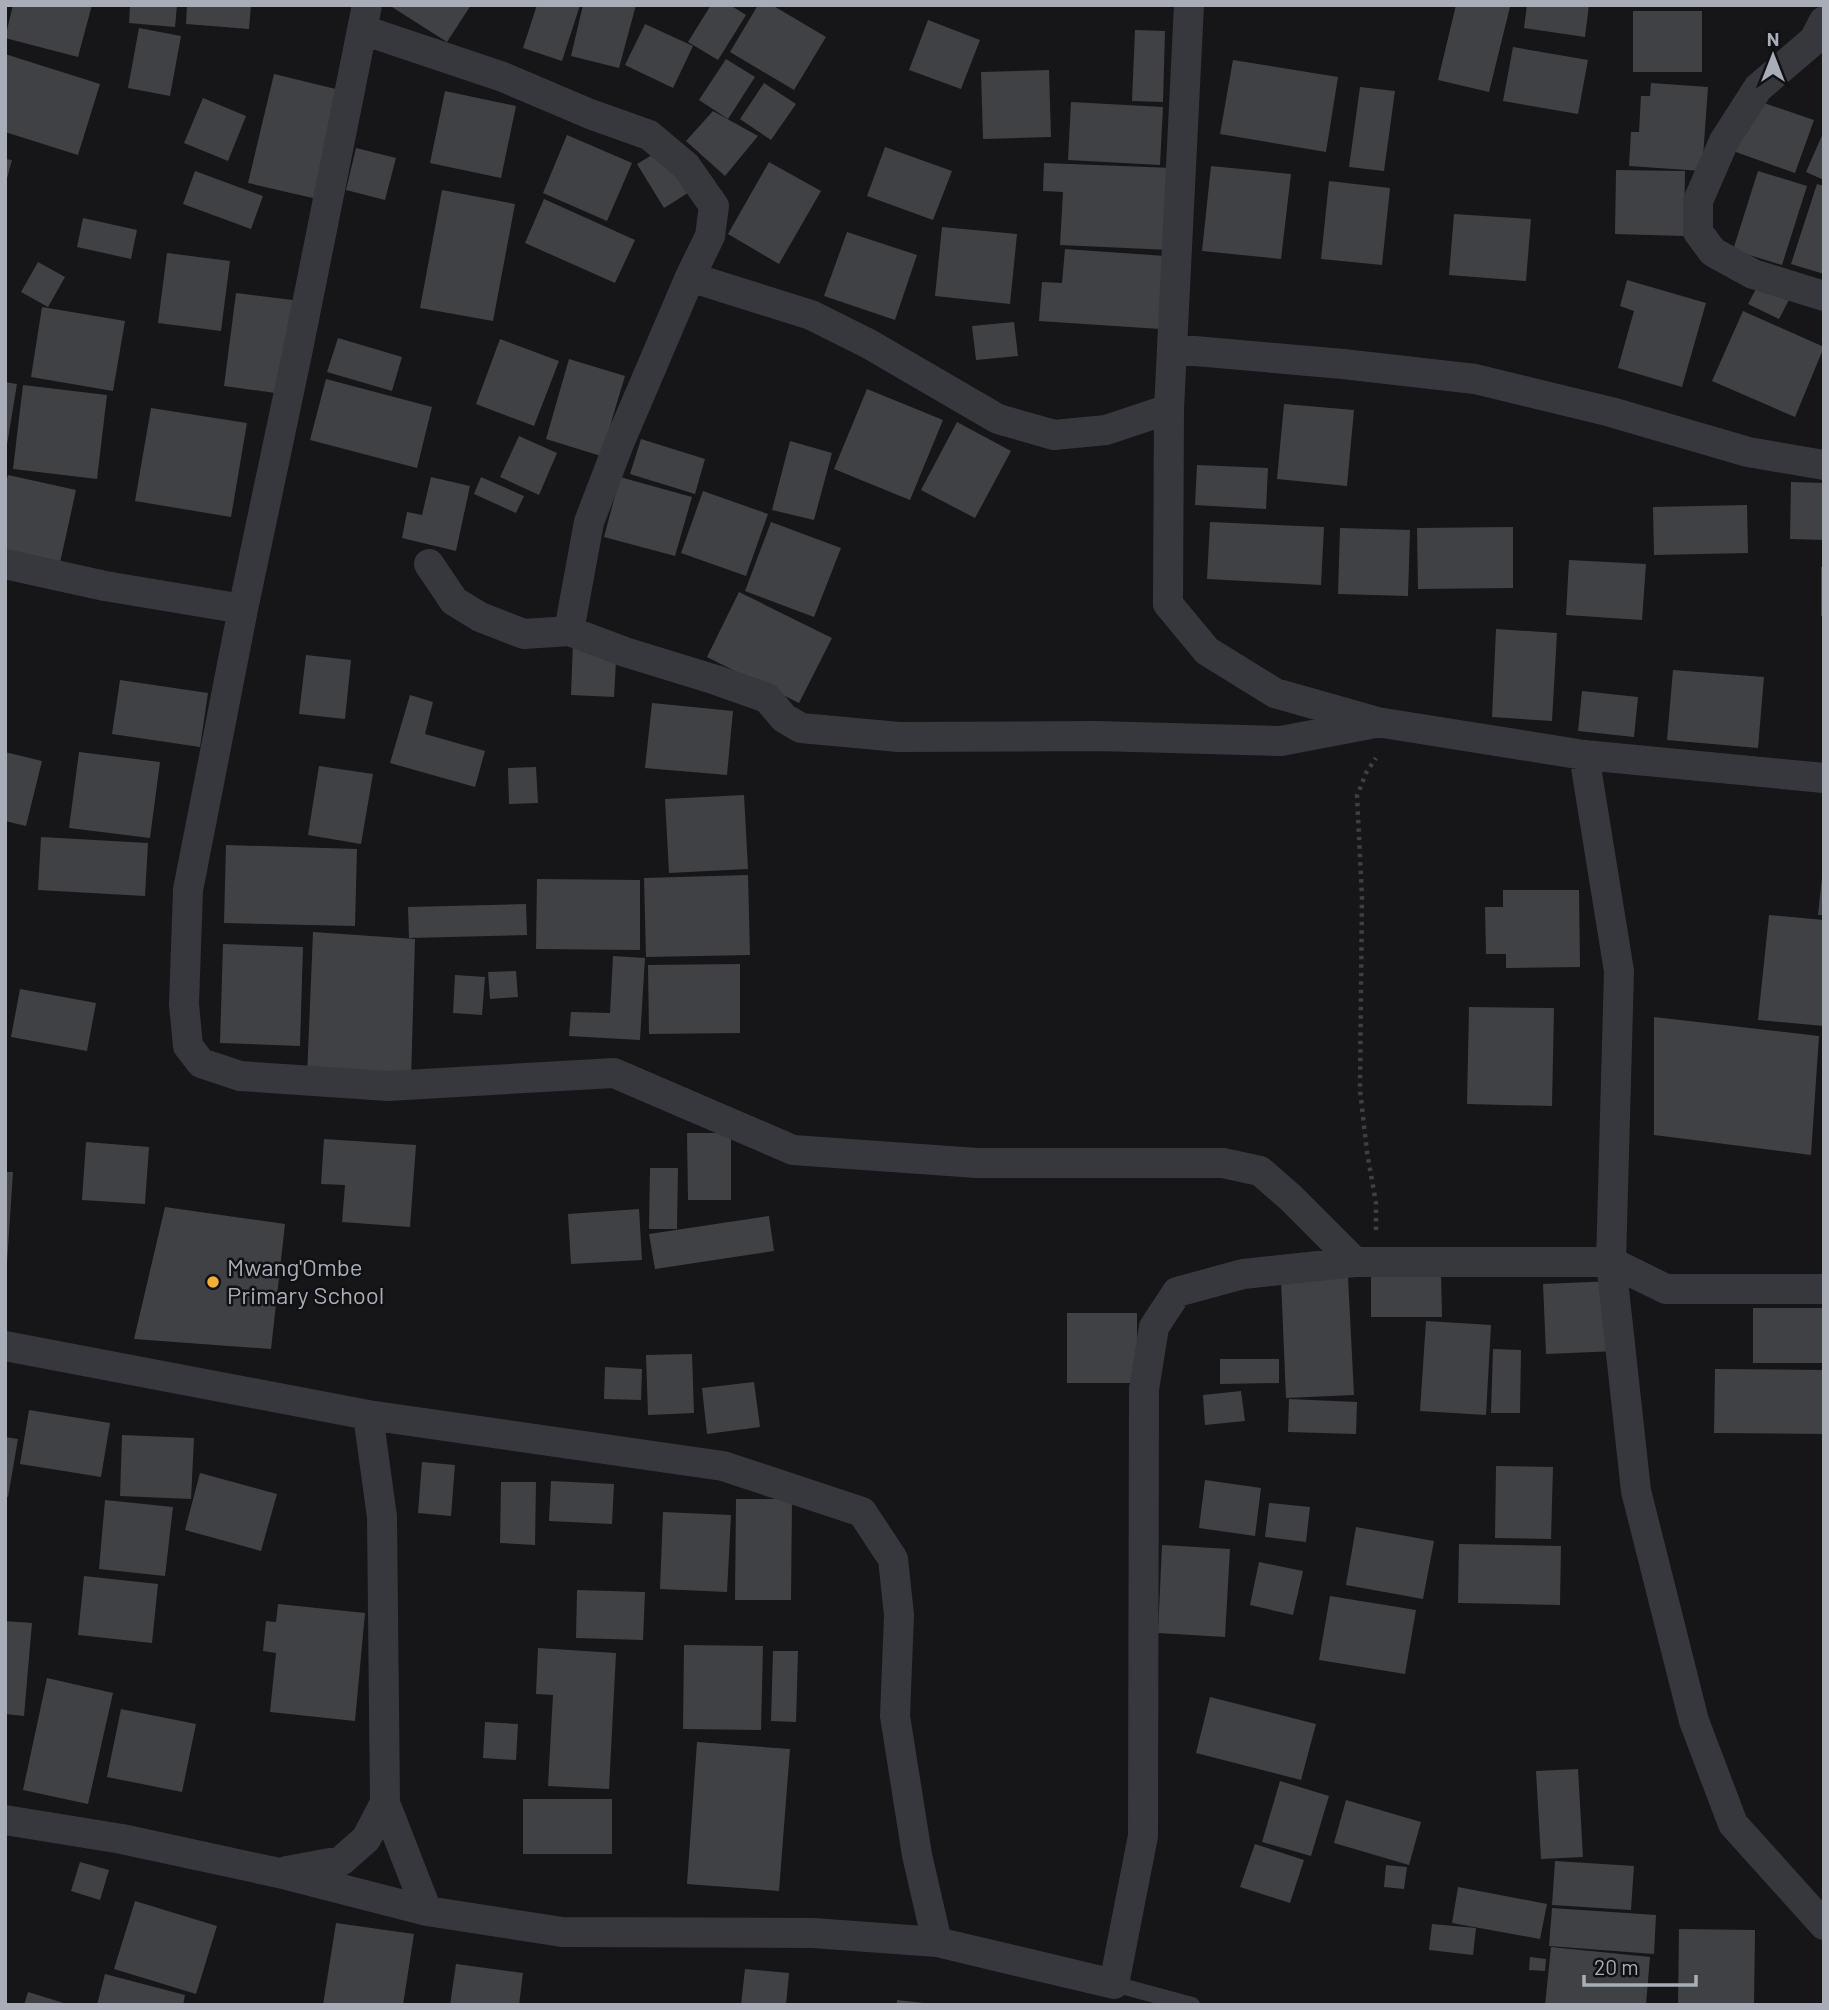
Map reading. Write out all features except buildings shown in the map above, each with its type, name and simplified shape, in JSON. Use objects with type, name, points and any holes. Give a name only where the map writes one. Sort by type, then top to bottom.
[{"type":"street","points":[[1189,5],[1169,409],[1168,604],[1207,651],[1275,693],[1377,722],[1584,755],[1824,778]]},
{"type":"street","points":[[569,631],[589,522],[620,441],[710,236],[714,206],[686,166],[649,135],[590,114],[365,18],[188,890],[184,1003],[188,1046],[201,1063],[240,1076],[388,1086],[614,1073],[793,1150],[977,1163],[1223,1163],[1259,1171],[1366,1262]]},
{"type":"street","points":[[1824,21],[1814,40],[1758,88],[1724,141],[1698,201],[1698,232],[1713,252],[1753,274],[1824,296]]},
{"type":"street","points":[[690,277],[811,314],[869,344],[998,419],[1054,435],[1105,430],[1169,409]]},
{"type":"street","points":[[1172,349],[1475,379],[1611,412],[1748,452],[1824,465]]},
{"type":"street","points":[[5,564],[106,586],[243,609]]},
{"type":"street","points":[[429,564],[454,601],[480,617],[524,634],[569,631],[625,652],[716,680],[767,698],[784,718],[801,728],[899,737],[1096,736],[1281,741],[1377,722]]},
{"type":"street","points":[[1584,755],[1619,971],[1611,1262],[1636,1491],[1693,1721],[1733,1824],[1824,1925]]},
{"type":"street","points":[[5,1820],[122,1839],[279,1873],[426,1911],[562,1932],[813,1933],[937,1942],[1110,1994],[1143,1836],[1144,1389],[1154,1327],[1177,1292],[1243,1274],[1366,1262],[1611,1262],[1666,1289],[1824,1289]]},
{"type":"street","points":[[5,1346],[368,1415],[723,1466],[862,1512],[893,1559],[899,1615],[895,1716],[917,1856],[937,1942]]},
{"type":"street","points":[[368,1415],[382,1517],[385,1802],[426,1911]]},
{"type":"street","points":[[279,1873],[341,1861],[366,1839],[385,1802]]},
{"type":"lane","points":[[1110,1994],[1192,2005]]},
{"type":"path","points":[[1366,1262],[1376,1203],[1360,1090],[1362,897],[1357,796],[1366,774],[1378,756],[1377,722]]},
{"type":"place","name":"Mwang'Ombe Primary School","points":[[213,1282]]}]
